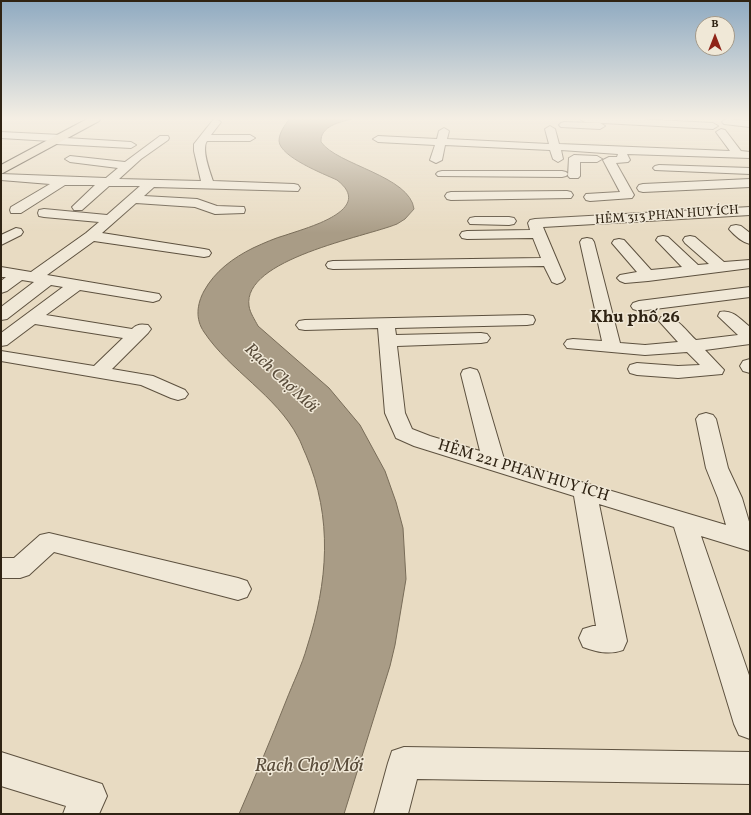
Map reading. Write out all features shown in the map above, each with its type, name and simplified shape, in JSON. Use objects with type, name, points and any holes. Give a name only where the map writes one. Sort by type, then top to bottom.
[{"type":"main road","points":[[1,170],[26,157]]},
{"type":"street","points":[[102,163],[112,157]]},
{"type":"street","points":[[78,207],[140,157]]},
{"type":"street","points":[[201,157],[208,184]]},
{"type":"street","points":[[560,157],[568,175]]},
{"type":"street","points":[[583,221],[567,195],[568,175],[574,158],[624,160],[623,157]]},
{"type":"street","points":[[650,157],[674,187]]},
{"type":"street","points":[[70,159],[128,166]]},
{"type":"street","points":[[590,197],[628,195],[609,160]]},
{"type":"street","points":[[659,168],[750,171]]},
{"type":"street","points":[[703,170],[717,184]]},
{"type":"street","points":[[442,174],[568,175]]},
{"type":"street","points":[[1,177],[63,181],[208,184],[294,188]]},
{"type":"street","points":[[1,208],[20,215],[63,181]]},
{"type":"street","points":[[643,188],[750,183]]},
{"type":"street","points":[[1,315],[33,278],[91,236],[150,184]]},
{"type":"street","points":[[600,185],[623,186]]},
{"type":"street","points":[[451,196],[567,195]]},
{"type":"street","points":[[133,199],[197,203],[216,210],[239,210]]},
{"type":"street","name":"HẺM 313 PHAN HUY ÍCH","points":[[537,229],[583,221],[750,211]]},
{"type":"street","points":[[44,213],[111,219]]},
{"type":"street","points":[[475,221],[520,222],[537,229],[556,279]]},
{"type":"street","points":[[467,235],[537,229]]},
{"type":"street","points":[[736,229],[750,240]]},
{"type":"street","points":[[1,241],[16,232]]},
{"type":"street","points":[[91,236],[204,253]]},
{"type":"street","points":[[663,240],[688,271],[712,297]]},
{"type":"street","points":[[690,240],[722,268]]},
{"type":"street","points":[[587,242],[612,347]]},
{"type":"street","points":[[619,243],[648,276]]},
{"type":"street","points":[[333,265],[549,262]]},
{"type":"street","points":[[625,278],[749,266]]},
{"type":"street","points":[[1,272],[153,297]]},
{"type":"street","points":[[1,288],[33,278]]},
{"type":"street","points":[[1,342],[76,285]]},
{"type":"street","points":[[639,306],[750,292]]},
{"type":"street","points":[[726,316],[750,336]]},
{"type":"street","points":[[31,318],[139,332],[98,372]]},
{"type":"street","points":[[387,332],[527,320]]},
{"type":"street","points":[[637,369],[678,372],[715,370],[667,320]]},
{"type":"street","points":[[305,325],[481,338]]},
{"type":"street","name":"HẺM 221 PHAN HUY ÍCH","points":[[387,332],[395,413],[403,433],[422,441],[746,541]]},
{"type":"street","points":[[573,344],[645,350],[750,339]]},
{"type":"street","points":[[1,356],[146,380],[178,394]]},
{"type":"street","points":[[470,374],[494,463]]},
{"type":"street","points":[[706,418],[717,468],[746,541]]},
{"type":"street","points":[[585,491],[613,641],[593,638]]},
{"type":"street","points":[[684,522],[750,724]]},
{"type":"street","points":[[1,568],[20,568],[49,542],[238,589]]},
{"type":"street","points":[[390,814],[404,763],[750,768]]},
{"type":"street","points":[[1,769],[90,796],[80,814]]},
{"type":"water","name":"Rạch Chợ Mới","points":[[292,157],[340,157],[387,179],[400,188],[410,198],[414,209],[405,219],[397,224],[334,243],[308,252],[284,263],[265,275],[252,290],[249,306],[251,314],[258,326],[329,388],[360,425],[385,471],[396,502],[403,528],[406,579],[390,666],[344,814],[239,814],[307,647],[320,598],[323,574],[324,526],[315,479],[298,437],[278,408],[215,346],[201,327],[198,312],[204,291],[213,277],[238,256],[274,239],[308,228],[334,216],[343,209],[348,200],[347,191],[337,180]]},
{"type":"district","name":"Khu phố 26","points":[[635,319]]}]
